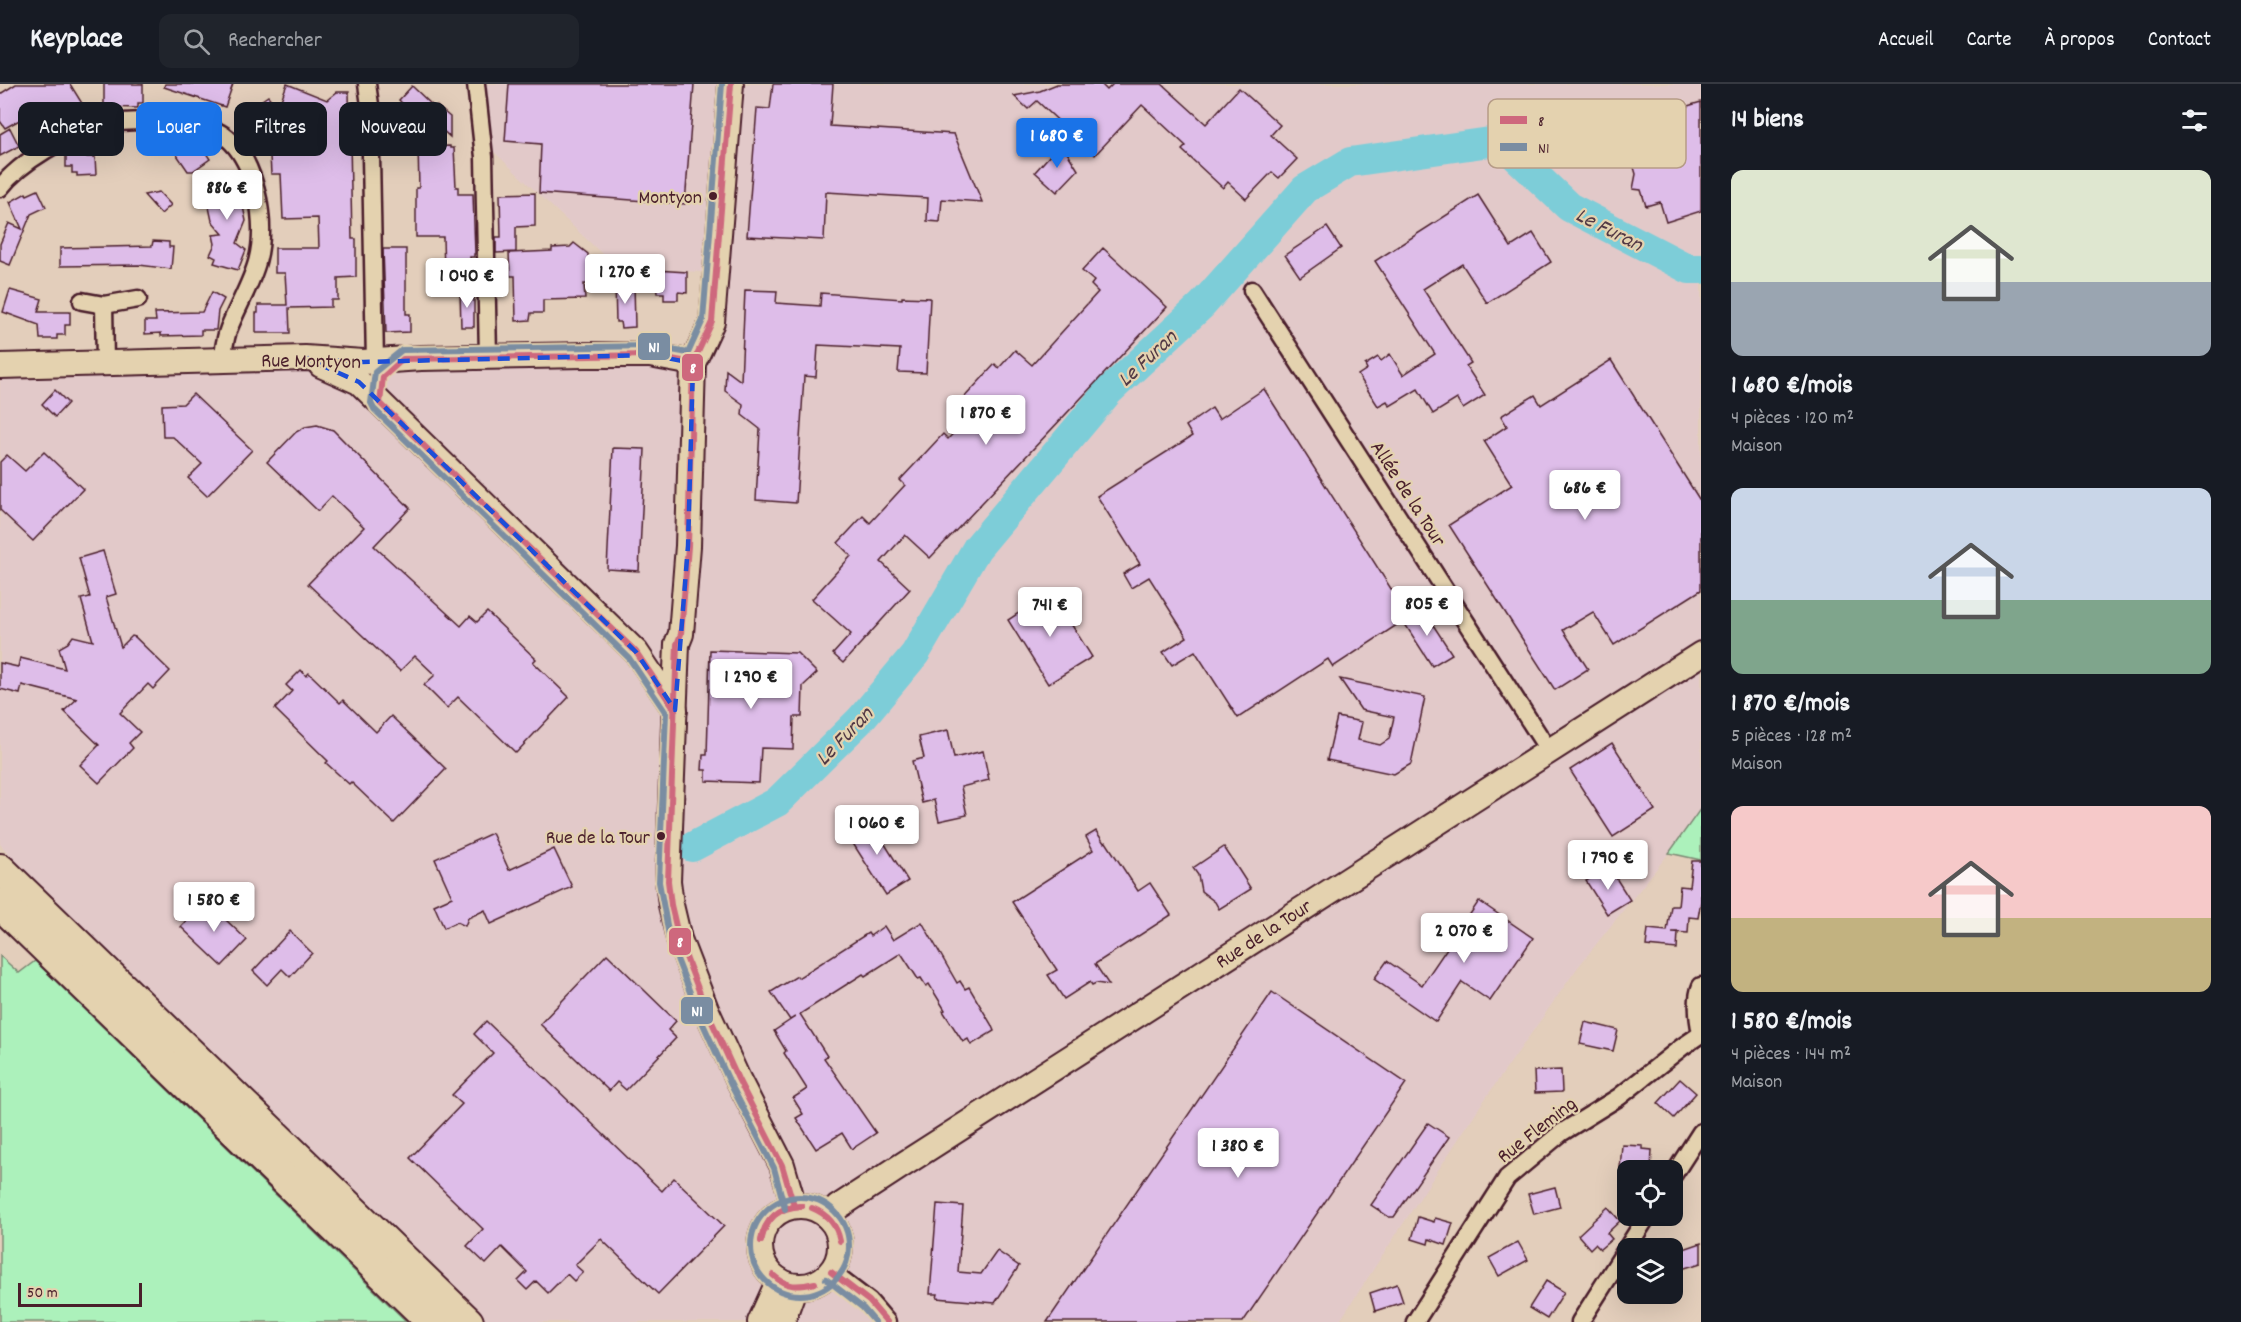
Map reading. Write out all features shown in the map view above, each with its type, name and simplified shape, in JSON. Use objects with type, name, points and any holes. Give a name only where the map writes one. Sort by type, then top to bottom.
[{"type":"highway","points":[[0,869],[468,1322]]},
{"type":"highway","points":[[0,904],[432,1322]]},
{"type":"street","points":[[367,84],[370,105],[375,362]]},
{"type":"street","points":[[476,84],[484,157],[488,357]]},
{"type":"street","points":[[731,84],[712,322],[693,363],[688,546],[681,634],[677,644],[668,881],[676,928],[706,1009],[738,1079],[782,1165],[794,1206]]},
{"type":"street","points":[[0,188],[34,157],[75,135],[99,126],[140,122],[189,123],[206,126],[222,134],[237,149],[247,165],[260,210],[262,239],[258,265],[228,330],[222,359]]},
{"type":"street","name":"Allée de la Tour","points":[[1252,290],[1549,751]]},
{"type":"street","points":[[82,301],[104,305],[138,299]]},
{"type":"street","points":[[104,305],[105,363]]},
{"type":"street","name":"Rue Montyon","points":[[0,366],[222,359],[305,358],[375,362],[488,357],[650,356],[693,363]]},
{"type":"street","points":[[305,358],[359,382],[636,652],[675,710]]},
{"type":"street","points":[[381,403],[383,377],[403,359]]},
{"type":"street","points":[[636,652],[656,652],[677,644]]},
{"type":"street","name":"Rue de la Tour","points":[[828,1218],[838,1207],[904,1164],[1701,654]]},
{"type":"street","points":[[1701,986],[1698,1020],[1701,1034]]},
{"type":"street","name":"Rue Fleming","points":[[1415,1322],[1507,1178],[1560,1133],[1619,1096],[1701,1034]]},
{"type":"street","points":[[1683,1160],[1701,1132]]},
{"type":"street","points":[[807,1206],[818,1210],[828,1218],[836,1227],[840,1238],[840,1250],[831,1272],[822,1280],[810,1285],[787,1283],[766,1268],[761,1257],[760,1245],[767,1223],[784,1209],[807,1206]]},
{"type":"street","points":[[1580,1322],[1641,1226]]},
{"type":"street","points":[[831,1272],[869,1301],[887,1322]]},
{"type":"street","points":[[760,1322],[787,1283]]},
{"type":"street","points":[[782,1322],[787,1283]]},
{"type":"highlighted area","points":[[650,355],[693,363],[688,546],[675,710],[636,652],[359,382],[305,358],[363,362]]},
{"type":"shaded area","points":[[484,84],[1701,84],[1701,808],[1669,853],[1578,967],[1480,1106],[1339,1322],[431,1322],[0,844],[0,379],[697,359],[702,272],[617,268],[490,148]]},
{"type":"green space","points":[[1701,808],[1701,860],[1669,853]]},
{"type":"green space","points":[[0,956],[19,973],[35,961],[407,1322],[0,1322]]},
{"type":"building","points":[[16,84],[70,84],[81,102],[18,102],[18,121],[5,128],[0,121],[0,94]]},
{"type":"building","points":[[104,84],[143,84],[143,102],[136,102],[136,108],[124,108],[124,102],[104,102]]},
{"type":"building","points":[[165,84],[233,84],[225,107],[222,106],[222,102],[210,102],[164,87]]},
{"type":"building","points":[[287,84],[327,100],[337,92],[349,92],[349,102],[339,102],[339,156],[350,156],[352,239],[356,239],[356,277],[338,278],[338,300],[331,300],[331,307],[289,308],[290,333],[256,333],[258,305],[287,305],[285,273],[275,273],[275,248],[319,248],[318,218],[283,219],[281,174],[271,174],[270,156],[327,156],[327,102],[280,102]]},
{"type":"building","points":[[509,84],[694,84],[685,204],[539,193],[541,144],[505,141]]},
{"type":"building","points":[[773,84],[833,84],[830,126],[954,134],[982,202],[942,199],[940,222],[927,221],[928,198],[826,192],[824,240],[747,236],[757,108],[770,109]]},
{"type":"building","points":[[1057,84],[1101,84],[1107,90],[1113,84],[1162,84],[1206,124],[1239,88],[1280,125],[1271,135],[1297,159],[1279,178],[1272,172],[1246,199],[1228,182],[1223,188],[1182,150],[1186,146],[1142,105],[1095,155],[1037,101],[1028,109],[1014,96],[1040,91]]},
{"type":"building","points":[[412,86],[429,102],[401,102],[399,100]]},
{"type":"building","points":[[268,96],[273,102],[259,102]]},
{"type":"building","points":[[1701,102],[1701,211],[1666,222],[1660,202],[1646,206],[1641,190],[1633,189],[1636,174],[1634,168],[1686,168],[1686,106]]},
{"type":"building","points":[[447,114],[450,117],[450,137],[447,134]]},
{"type":"building","points":[[10,128],[18,147],[0,156],[0,134]]},
{"type":"building","points":[[1061,143],[1078,170],[1057,192],[1035,172]]},
{"type":"building","points":[[447,146],[454,148],[458,194],[473,194],[475,254],[474,257],[470,257],[470,271],[444,273],[443,237],[416,237],[418,156],[447,156]]},
{"type":"building","points":[[66,156],[95,157],[96,175],[77,176],[77,173],[72,173],[72,167],[66,167]]},
{"type":"building","points":[[178,156],[208,156],[210,159],[193,171],[188,171]]},
{"type":"building","points":[[237,177],[246,221],[237,243],[246,250],[238,270],[214,263],[216,258],[210,255],[215,244],[213,235],[223,234],[212,221],[204,184]]},
{"type":"building","points":[[38,190],[46,207],[31,214],[10,265],[0,261],[0,244],[9,223],[22,229],[10,202],[26,193],[27,195]]},
{"type":"building","points":[[159,192],[171,205],[161,214],[144,195]]},
{"type":"building","points":[[535,193],[535,226],[516,227],[516,252],[496,253],[496,237],[501,237],[500,194]]},
{"type":"building","points":[[1478,195],[1511,247],[1533,233],[1551,262],[1487,303],[1462,264],[1423,289],[1471,363],[1466,366],[1485,395],[1463,409],[1457,399],[1433,414],[1418,389],[1390,406],[1387,401],[1378,406],[1358,375],[1367,369],[1365,365],[1378,357],[1381,361],[1390,354],[1403,375],[1435,354],[1375,261]]},
{"type":"building","points":[[1327,227],[1341,248],[1300,277],[1285,255]]},
{"type":"building","points":[[153,241],[169,242],[169,247],[173,247],[171,269],[139,265],[60,266],[60,248],[152,246]]},
{"type":"building","points":[[574,243],[588,254],[590,284],[584,284],[585,299],[543,300],[543,313],[531,313],[530,320],[516,321],[515,276],[510,276],[509,253],[552,251],[552,248],[570,247]]},
{"type":"building","points":[[1103,248],[1167,307],[930,558],[905,535],[881,562],[910,589],[843,663],[833,654],[851,634],[812,599],[851,556],[838,543],[863,516],[870,523],[905,485],[900,480],[943,434],[948,439],[973,412],[961,401],[995,364],[999,368],[1015,350],[1032,365],[1098,292],[1091,285],[1094,281],[1082,271]]},
{"type":"building","points":[[383,249],[406,249],[406,314],[410,314],[410,332],[386,333]]},
{"type":"building","points":[[655,270],[687,272],[687,293],[678,292],[678,300],[664,300],[664,293],[657,293]]},
{"type":"building","points":[[615,284],[634,284],[635,327],[621,328],[620,322],[616,322]]},
{"type":"building","points":[[10,290],[42,299],[38,312],[70,312],[70,325],[65,325],[65,335],[57,335],[57,339],[40,339],[39,325],[3,312]]},
{"type":"building","points":[[745,290],[777,291],[776,303],[820,306],[821,293],[902,299],[902,297],[930,298],[926,373],[898,372],[900,349],[818,345],[816,377],[804,376],[796,503],[756,500],[760,429],[742,415],[743,404],[725,391],[726,370],[741,381]]},
{"type":"building","points":[[460,291],[474,291],[474,327],[461,327]]},
{"type":"building","points":[[212,292],[224,299],[218,311],[216,330],[201,330],[201,335],[145,334],[145,321],[156,321],[155,313],[202,312]]},
{"type":"building","points":[[1611,360],[1701,502],[1701,590],[1614,645],[1593,612],[1563,630],[1588,669],[1555,690],[1449,525],[1512,485],[1484,441],[1507,426],[1501,416],[1535,395],[1541,405]]},
{"type":"building","points":[[1264,389],[1409,617],[1333,667],[1328,659],[1238,718],[1195,651],[1172,665],[1163,652],[1187,637],[1149,577],[1131,588],[1123,574],[1140,564],[1097,496],[1192,436],[1186,426],[1212,408],[1219,419]]},
{"type":"building","points":[[55,390],[68,403],[55,417],[42,404]]},
{"type":"building","points":[[193,394],[252,450],[207,496],[188,478],[202,464],[173,437],[163,437],[162,405],[183,404]]},
{"type":"building","points":[[317,425],[333,430],[410,508],[374,546],[461,626],[470,616],[477,622],[487,612],[536,659],[533,662],[569,697],[516,753],[458,697],[447,708],[424,685],[435,675],[415,656],[400,671],[308,584],[364,527],[332,496],[318,511],[267,462],[296,432],[305,427]]},
{"type":"building","points":[[613,448],[645,449],[639,571],[607,569]]},
{"type":"building","points":[[44,452],[83,489],[33,541],[0,510],[0,462],[7,455],[25,471]]},
{"type":"building","points":[[103,551],[116,594],[106,597],[121,647],[132,636],[135,637],[170,671],[153,689],[148,684],[120,713],[140,732],[129,743],[133,748],[99,783],[80,765],[99,745],[64,711],[77,699],[22,685],[20,694],[0,689],[0,663],[18,667],[20,658],[65,669],[59,648],[68,643],[73,636],[93,641],[81,599],[90,597],[79,558]]},
{"type":"building","points":[[1051,592],[1092,657],[1048,684],[1008,620]]},
{"type":"building","points":[[1422,608],[1452,654],[1432,666],[1403,621]]},
{"type":"building","points":[[710,650],[797,653],[817,673],[803,686],[802,717],[794,717],[793,749],[761,748],[759,783],[706,781],[706,770],[702,770],[703,755],[707,755]]},
{"type":"building","points":[[301,670],[306,676],[309,673],[340,703],[343,700],[376,732],[391,716],[446,769],[394,823],[351,782],[349,784],[326,763],[328,761],[275,709],[292,691],[286,685]]},
{"type":"building","points":[[1340,679],[1425,697],[1411,764],[1394,774],[1327,760],[1337,717],[1362,722],[1358,740],[1380,745],[1389,739],[1394,717],[1361,710]]},
{"type":"building","points":[[948,730],[954,758],[983,751],[989,780],[961,787],[967,815],[939,821],[934,800],[922,803],[912,761],[924,758],[919,737]]},
{"type":"building","points":[[1612,743],[1655,810],[1613,837],[1570,770]]},
{"type":"building","points":[[868,817],[908,881],[886,895],[845,831]]},
{"type":"building","points":[[1096,831],[1104,843],[1106,842],[1138,891],[1150,883],[1171,915],[1095,964],[1109,985],[1096,983],[1092,985],[1090,982],[1064,999],[1048,975],[1057,970],[1012,902],[1093,850],[1086,837]]},
{"type":"building","points":[[492,833],[509,870],[554,849],[572,887],[491,924],[485,910],[468,918],[465,926],[457,922],[444,928],[434,905],[452,897],[435,859]]},
{"type":"building","points":[[1224,847],[1251,889],[1219,909],[1215,902],[1201,891],[1198,875],[1193,868]]},
{"type":"building","points":[[1692,861],[1701,861],[1701,901],[1698,918],[1689,917],[1688,933],[1678,932],[1677,949],[1646,946],[1648,929],[1667,931],[1671,906],[1678,906],[1680,886],[1689,887]]},
{"type":"building","points":[[1609,867],[1630,900],[1607,914],[1586,881]]},
{"type":"building","points":[[206,901],[247,940],[222,966],[181,927]]},
{"type":"building","points":[[1479,901],[1533,938],[1490,1001],[1462,982],[1436,1022],[1374,979],[1387,961],[1422,985]]},
{"type":"building","points":[[922,922],[957,983],[960,981],[965,989],[969,987],[994,1031],[971,1045],[968,1039],[963,1042],[929,984],[926,986],[921,978],[918,979],[901,953],[800,1014],[827,1056],[824,1058],[876,1133],[852,1149],[842,1133],[816,1149],[796,1118],[803,1114],[793,1098],[807,1089],[784,1053],[786,1051],[774,1031],[795,1017],[790,1020],[771,992],[797,976],[798,978],[868,933],[870,936],[884,926],[893,940]]},
{"type":"building","points":[[290,931],[312,953],[290,977],[282,969],[267,985],[253,971]]},
{"type":"building","points":[[607,954],[676,1021],[668,1030],[676,1038],[626,1090],[617,1082],[609,1091],[540,1024]]},
{"type":"building","points":[[1272,992],[1406,1083],[1243,1322],[1047,1322]]},
{"type":"building","points":[[486,1021],[662,1191],[674,1178],[724,1226],[658,1294],[601,1239],[575,1265],[583,1272],[574,1281],[567,1274],[548,1293],[536,1281],[527,1290],[518,1281],[527,1272],[502,1247],[486,1264],[467,1246],[483,1229],[410,1158],[462,1104],[452,1095],[493,1053],[474,1034]]},
{"type":"building","points":[[1585,1022],[1618,1030],[1613,1051],[1580,1044]]},
{"type":"building","points":[[1561,1070],[1562,1092],[1535,1093],[1534,1071]]},
{"type":"building","points":[[1680,1079],[1696,1093],[1674,1118],[1658,1103]]},
{"type":"building","points":[[1428,1123],[1449,1137],[1394,1217],[1389,1217],[1371,1205]]},
{"type":"building","points":[[1622,1145],[1643,1146],[1643,1149],[1652,1150],[1652,1160],[1621,1160]]},
{"type":"building","points":[[1555,1187],[1560,1207],[1534,1214],[1528,1194]]},
{"type":"building","points":[[937,1204],[963,1206],[958,1272],[981,1274],[997,1251],[1019,1266],[995,1303],[937,1298],[938,1294],[930,1294]]},
{"type":"building","points":[[1608,1207],[1617,1218],[1617,1224],[1607,1233],[1612,1239],[1600,1249],[1595,1244],[1590,1249],[1578,1235]]},
{"type":"building","points":[[1418,1217],[1434,1222],[1435,1218],[1453,1223],[1446,1245],[1429,1239],[1428,1244],[1412,1239]]},
{"type":"building","points":[[1518,1242],[1528,1260],[1499,1276],[1489,1258]]},
{"type":"building","points":[[1701,1243],[1701,1263],[1683,1269],[1683,1249]]},
{"type":"building","points":[[1546,1281],[1564,1292],[1547,1319],[1529,1308]]},
{"type":"building","points":[[1397,1284],[1403,1302],[1375,1311],[1370,1293]]},
{"type":"waterway","name":"Le Furan","points":[[692,847],[777,802],[860,720],[915,654],[977,548],[1108,392],[1202,305],[1305,189],[1350,162],[1488,142]]},
{"type":"waterway","name":"Le Furan","points":[[1528,168],[1569,207],[1689,269],[1701,269]]},
{"type":"transit line","name":"N1","points":[[722,84],[703,320],[688,353],[650,346],[402,350],[375,372],[371,403],[374,409],[629,658],[666,713],[659,882],[670,941],[698,1013],[730,1083],[774,1168],[785,1209]]},
{"type":"transit line","name":"8","points":[[731,84],[712,322],[693,363],[688,546],[681,634],[677,644],[668,881],[679,939],[706,1009],[738,1079],[782,1165],[794,1206]]},
{"type":"transit line","name":"8","points":[[675,710],[636,652],[380,403],[383,377],[403,359],[650,355],[693,363]]},
{"type":"transit line","name":"N1","points":[[800,1197],[819,1201],[835,1211],[845,1227],[849,1246],[845,1265],[835,1281],[819,1291],[800,1295],[781,1291],[765,1281],[755,1265],[751,1246],[755,1227],[765,1211],[781,1201],[800,1197]]},
{"type":"transit line","name":"8","points":[[761,1241],[769,1220],[774,1215],[787,1208],[802,1206]]},
{"type":"transit line","name":"8","points":[[761,1241],[766,1226],[774,1215],[786,1209],[802,1206]]},
{"type":"transit line","name":"8","points":[[812,1208],[831,1221],[840,1241]]},
{"type":"transit line","name":"8","points":[[831,1272],[869,1301],[887,1322]]},
{"type":"transit line","name":"8","points":[[773,1275],[793,1285],[815,1283]]},
{"type":"transit line","name":"N1","points":[[826,1279],[863,1308],[875,1322]]},
{"type":"place","name":"Montyon","points":[[713,196]]},
{"type":"place","name":"Rue de la Tour","points":[[661,836]]}]
